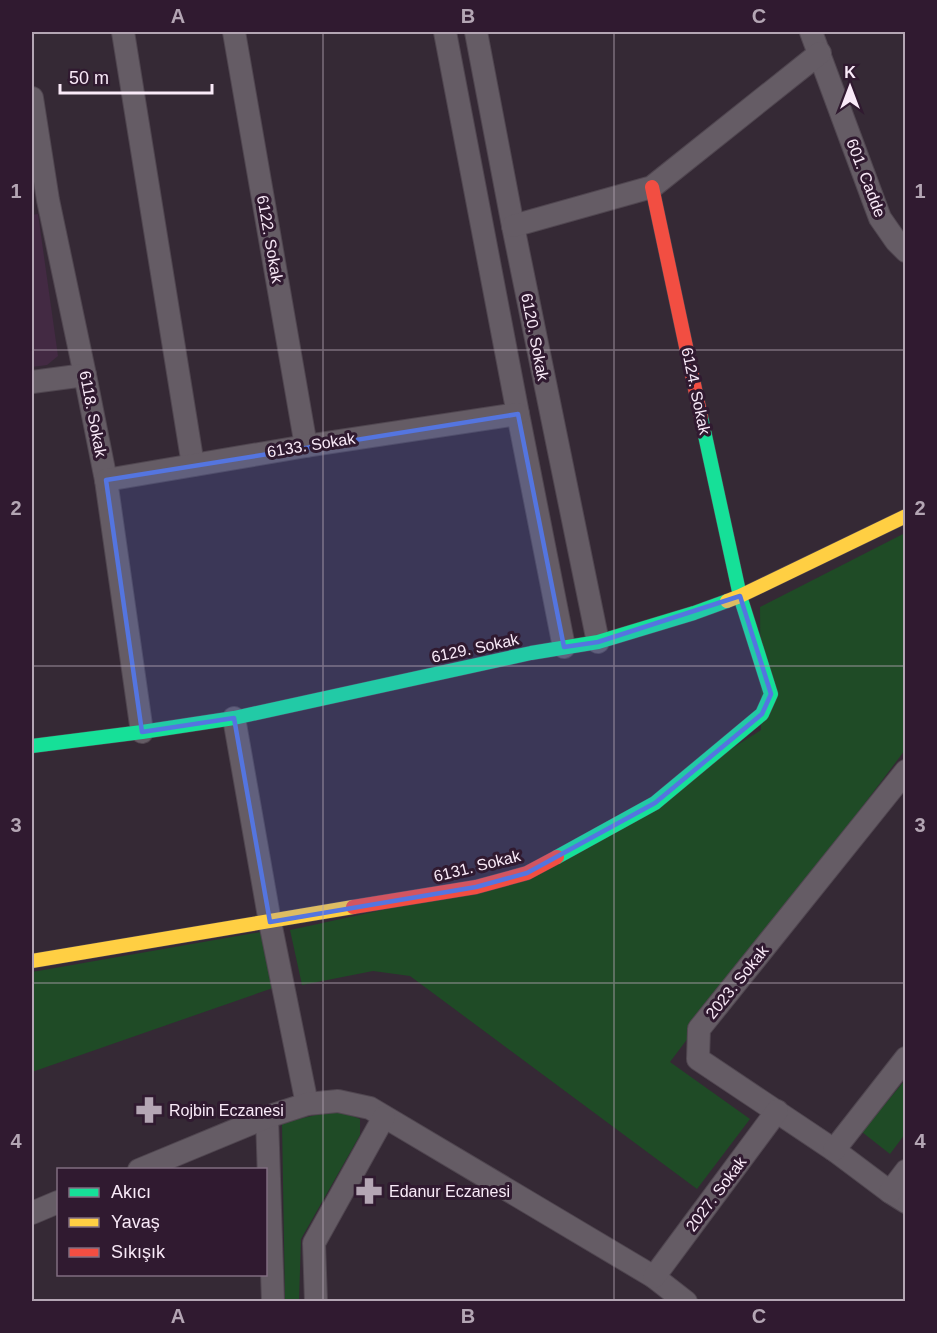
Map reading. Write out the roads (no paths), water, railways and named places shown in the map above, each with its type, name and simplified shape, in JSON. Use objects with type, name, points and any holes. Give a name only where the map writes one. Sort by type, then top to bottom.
[{"type":"street","points":[[123,32],[193,465]]},
{"type":"street","name":"6122. Sokak","points":[[234,32],[306,446]]},
{"type":"street","points":[[445,32],[564,647]]},
{"type":"street","name":"6120. Sokak","points":[[476,32],[598,642]]},
{"type":"street","name":"601. Cadde","points":[[811,32],[879,218],[902,243]]},
{"type":"street","points":[[513,226],[652,187],[820,53]]},
{"type":"street","name":"6118. Sokak","points":[[32,98],[40,201],[85,375],[106,480],[142,732]]},
{"type":"street","name":"6124. Sokak","points":[[652,187],[740,596]]},
{"type":"street","points":[[32,382],[85,375]]},
{"type":"street","name":"6133. Sokak","points":[[106,480],[306,446],[518,414]]},
{"type":"street","name":"6129. Sokak","points":[[32,746],[234,718],[564,647],[598,642],[694,613],[740,596],[906,516]]},
{"type":"street","name":"6131. Sokak","points":[[32,961],[476,887],[527,873],[655,803],[762,714],[771,694],[740,596]]},
{"type":"street","points":[[234,718],[270,922],[307,1104]]},
{"type":"street","name":"2023. Sokak","points":[[898,1197],[834,1150],[698,1059],[699,1029],[906,771]]},
{"type":"street","points":[[834,1150],[906,1058]]},
{"type":"street","points":[[144,1168],[267,1117],[307,1104],[338,1101],[370,1108],[654,1277],[686,1302]]},
{"type":"street","name":"2027. Sokak","points":[[654,1277],[777,1111]]},
{"type":"street","points":[[267,1117],[273,1302]]},
{"type":"street","points":[[316,1302],[314,1243],[384,1117]]},
{"type":"street","points":[[898,1197],[906,1171]]},
{"type":"street","points":[[32,1213],[57,1202]]},
{"type":"place","name":"Rojbin Eczanesi","points":[[149,1110]]},
{"type":"place","name":"Edanur Eczanesi","points":[[369,1191]]}]
